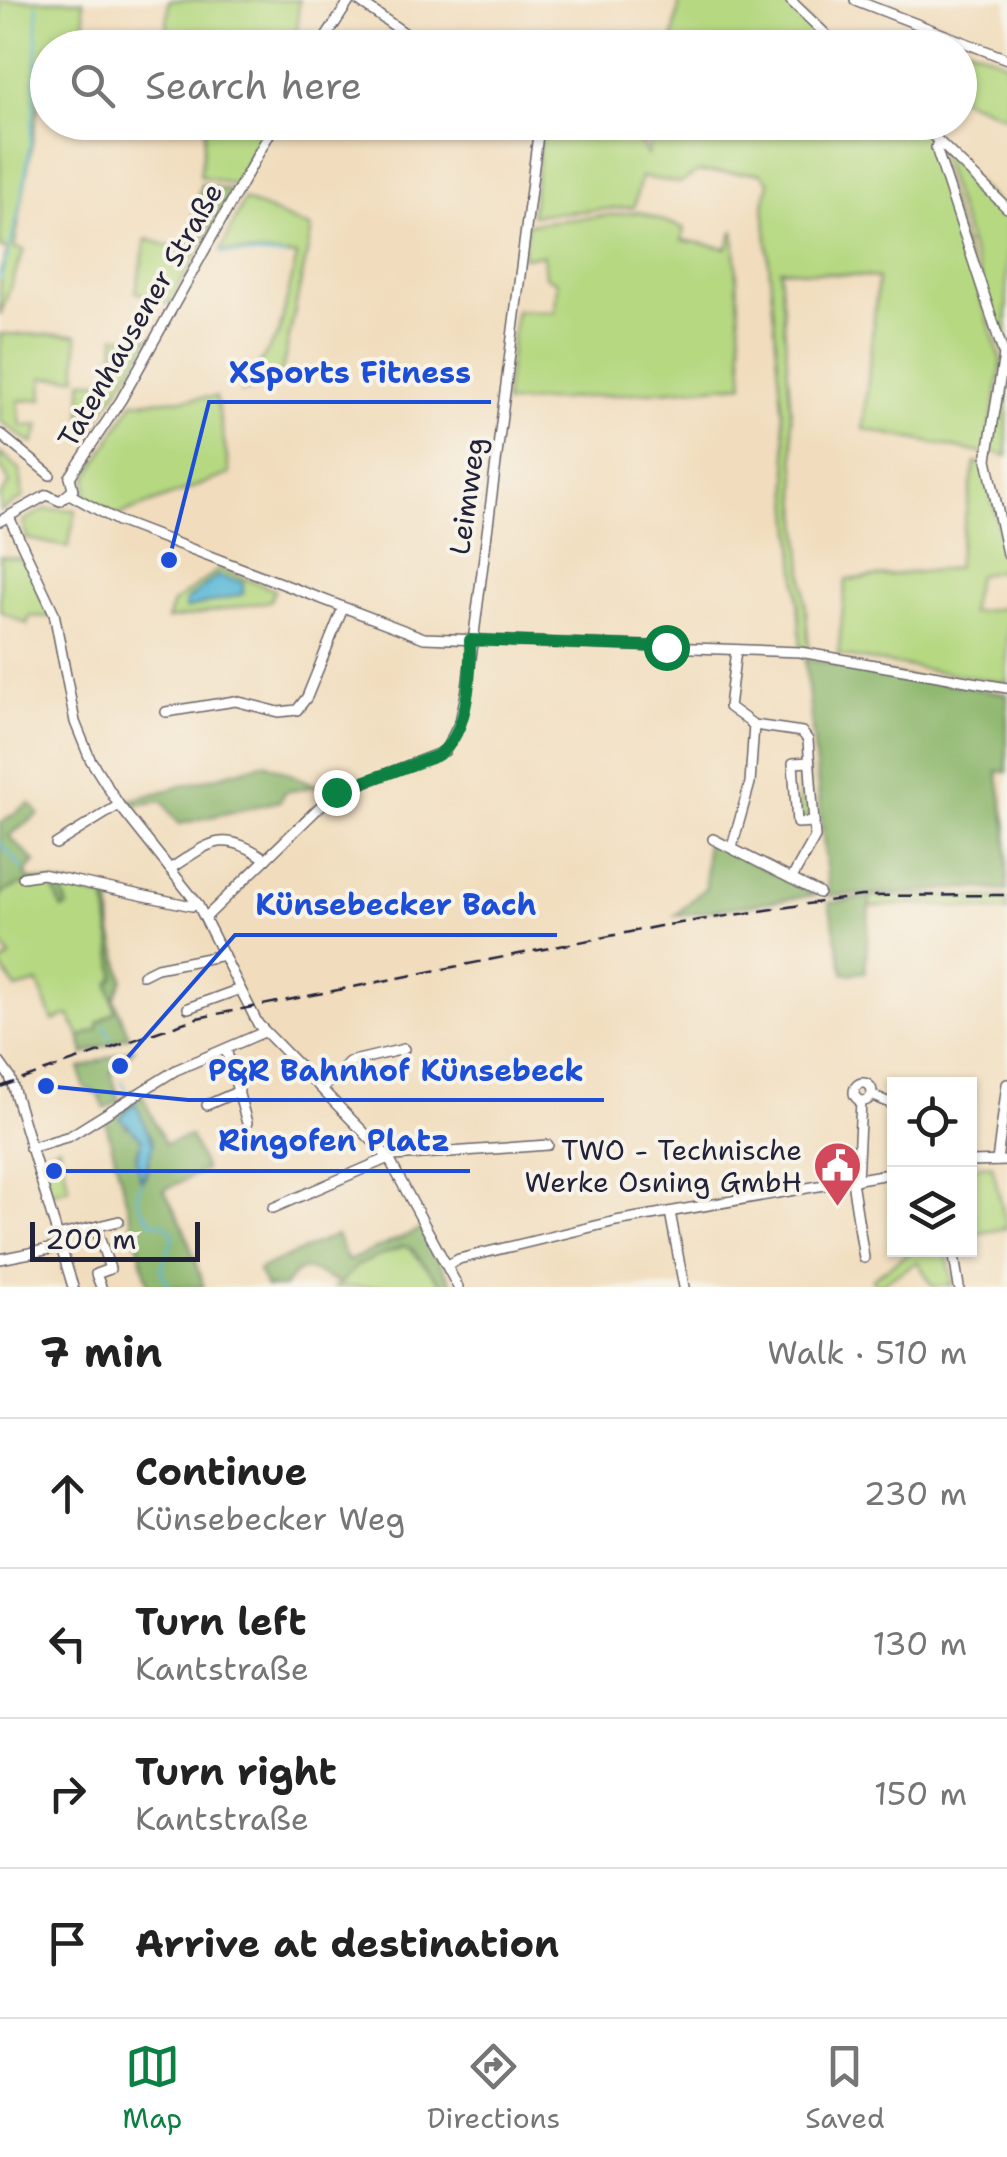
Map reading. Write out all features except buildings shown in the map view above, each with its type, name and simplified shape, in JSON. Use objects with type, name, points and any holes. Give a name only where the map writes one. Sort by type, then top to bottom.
[{"type":"street","points":[[332,30],[353,0],[399,30]]},
{"type":"street","points":[[790,0],[821,30]]},
{"type":"street","points":[[856,0],[933,30]]},
{"type":"street","points":[[977,47],[1007,59]]},
{"type":"street","name":"Tatenhausener Straße","points":[[70,478],[121,400],[266,140]]},
{"type":"street","name":"Leimweg","points":[[266,859],[332,794],[436,756],[450,746],[466,689],[537,140]]},
{"type":"street","points":[[1007,208],[938,141],[936,148],[1004,355],[987,459],[1007,554]]},
{"type":"street","points":[[0,434],[50,476]]},
{"type":"street","points":[[63,472],[70,478],[71,494],[60,501],[47,495],[44,487],[50,476],[63,472]]},
{"type":"street","points":[[71,494],[118,521],[424,638],[800,652],[1007,688]]},
{"type":"street","points":[[47,495],[4,519],[54,612],[74,722],[90,760],[119,806],[198,903],[264,1032],[388,1158],[458,1287]]},
{"type":"street","points":[[166,712],[235,700],[278,712],[297,710],[307,697],[343,608]]},
{"type":"street","points":[[736,650],[728,707],[754,725],[802,732],[808,740],[815,836],[792,878]]},
{"type":"street","points":[[732,847],[750,783],[754,725]]},
{"type":"street","points":[[810,762],[793,763],[797,823],[814,822]]},
{"type":"street","points":[[56,844],[119,806]]},
{"type":"street","points":[[713,839],[818,893]]},
{"type":"street","points":[[170,870],[216,840],[236,841],[266,859],[206,917]]},
{"type":"street","points":[[23,876],[42,874],[192,906],[198,903]]},
{"type":"street","points":[[143,976],[157,968],[224,955]]},
{"type":"street","points":[[188,1008],[240,989]]},
{"type":"street","points":[[30,1148],[70,1136],[176,1070],[264,1032]]},
{"type":"street","points":[[226,1049],[248,1123]]},
{"type":"street","points":[[323,1088],[349,1062],[404,1049]]},
{"type":"street","points":[[0,1062],[12,1083],[73,1287]]},
{"type":"street","points":[[977,1162],[1002,1161],[1007,1084]]},
{"type":"street","points":[[861,1101],[854,1096],[858,1085],[868,1085],[872,1095],[887,1102]]},
{"type":"street","points":[[207,1105],[239,1090]]},
{"type":"street","points":[[861,1101],[872,1095]]},
{"type":"street","points":[[861,1101],[854,1180],[864,1258]]},
{"type":"street","points":[[273,1208],[388,1158],[548,1145]]},
{"type":"street","points":[[447,1266],[536,1239],[887,1174]]},
{"type":"street","points":[[670,1212],[684,1287]]},
{"type":"street","points":[[0,1259],[119,1221]]},
{"type":"street","points":[[96,1228],[110,1269],[115,1274],[122,1272]]},
{"type":"street","points":[[954,1257],[958,1287]]},
{"type":"street","points":[[100,1287],[96,1274],[110,1269]]},
{"type":"green space","points":[[0,0],[83,0],[86,30],[30,30],[32,140],[14,248],[24,250],[0,315],[0,273],[8,249],[0,248]]},
{"type":"green space","points":[[169,0],[299,0],[297,30],[167,30]]},
{"type":"green space","points":[[680,0],[785,0],[816,30],[674,30]]},
{"type":"green space","points":[[977,50],[1007,62],[1007,117],[977,105]]},
{"type":"green space","points":[[204,140],[260,140],[235,185],[200,176]]},
{"type":"green space","points":[[541,140],[639,140],[647,155],[651,140],[930,140],[1002,363],[986,454],[863,429],[878,278],[780,269],[809,650],[801,649],[764,205],[769,182],[761,173],[698,172],[680,183],[641,177],[634,207],[531,215]]},
{"type":"green space","points":[[939,151],[1007,213],[1007,358]]},
{"type":"green space","points":[[201,184],[232,191],[197,254],[186,251]]},
{"type":"green space","points":[[244,200],[312,229],[279,385],[242,392],[279,333],[297,256],[221,251]]},
{"type":"green space","points":[[639,212],[684,228],[682,240],[727,248],[734,230],[744,384],[504,404],[516,310],[555,312],[557,282],[545,276],[543,255],[523,257],[527,224]]},
{"type":"green space","points":[[146,239],[197,254],[169,304],[136,292]]},
{"type":"green space","points":[[0,334],[77,335],[77,377],[42,378],[43,399],[18,401],[21,426],[40,425],[33,444],[0,421]]},
{"type":"green space","points":[[115,336],[151,338],[92,429],[82,421],[82,381],[114,381]]},
{"type":"green space","points":[[1007,369],[1007,456],[991,451]]},
{"type":"green space","points":[[216,397],[230,474],[116,516],[86,496],[87,478],[133,402]]},
{"type":"green space","points":[[0,453],[20,470],[23,498],[0,511],[0,496],[10,483],[0,465]]},
{"type":"green space","points":[[975,463],[985,464],[1007,570],[977,575],[970,613],[1007,607],[1007,683],[838,655],[846,580],[956,568]]},
{"type":"green space","points":[[46,509],[76,510],[68,547],[27,539],[23,521]]},
{"type":"green space","points":[[0,556],[26,560],[52,617],[30,616],[27,624],[0,611]]},
{"type":"green space","points":[[220,569],[275,590],[270,601],[167,620],[173,603]]},
{"type":"green space","points":[[805,659],[1007,694],[1007,772],[997,771],[1007,829],[1007,891],[976,888],[829,896]]},
{"type":"green space","points":[[265,763],[317,786],[285,792],[280,801],[179,824],[162,801],[135,805],[127,801]]},
{"type":"green space","points":[[801,765],[808,769],[809,819],[799,816]]},
{"type":"green space","points":[[30,803],[39,814],[9,836],[35,862],[26,872],[28,879],[110,892],[112,932],[123,979],[114,999],[129,1036],[84,1054],[80,1037],[98,1029],[98,1023],[115,1011],[109,984],[115,976],[106,898],[61,886],[68,907],[62,909],[52,885],[38,883],[0,895],[0,823]]},
{"type":"green space","points":[[706,838],[815,895],[675,916],[706,887]]},
{"type":"green space","points":[[38,881],[106,898],[115,976],[109,984],[115,1011],[99,1023],[99,1029],[80,1037],[69,1015],[53,1021],[38,983],[16,989],[0,965],[10,957],[0,942],[0,895],[16,885]]},
{"type":"green space","points":[[870,897],[1007,899],[1007,912],[920,904],[870,907]]},
{"type":"green space","points":[[870,897],[865,972],[844,974],[829,903]]},
{"type":"green space","points":[[135,1048],[111,1072],[119,1100],[105,1109],[99,1095],[84,1087],[80,1068]]},
{"type":"green space","points":[[142,1095],[165,1144],[190,1136],[205,1170],[164,1190],[183,1226],[204,1287],[149,1287],[105,1119]],"holes":[[[132,1103],[152,1140],[146,1177],[140,1178],[136,1155],[142,1139],[136,1129],[126,1127],[123,1113]]]},
{"type":"green space","points":[[59,1146],[69,1188],[49,1193],[38,1155]]},
{"type":"green space","points":[[992,1165],[1007,1228],[977,1234],[977,1166]]},
{"type":"green space","points":[[421,1229],[454,1287],[443,1287],[412,1249],[403,1246],[358,1265],[341,1283],[305,1269],[291,1277],[284,1287],[266,1287],[258,1270],[336,1235],[348,1261]]},
{"type":"green space","points":[[403,1246],[412,1249],[443,1287],[335,1287],[358,1265]]},
{"type":"green space","points":[[902,1257],[947,1257],[953,1285],[933,1287],[918,1262],[875,1287],[872,1279]]},
{"type":"water","points":[[217,576],[243,582],[243,594],[185,609],[186,601]]},
{"type":"water","points":[[135,1102],[153,1144],[142,1182],[136,1160],[142,1139],[120,1118]]},
{"type":"waterway","points":[[37,5],[37,30]]},
{"type":"waterway","points":[[0,278],[18,213],[30,140]]},
{"type":"waterway","points":[[221,253],[285,256]]},
{"type":"waterway","points":[[0,843],[24,870]]},
{"type":"waterway","points":[[105,1025],[110,1038]]},
{"type":"waterway","points":[[117,1073],[119,1058]]},
{"type":"waterway","points":[[122,1081],[127,1090]]},
{"type":"waterway","points":[[142,1182],[137,1194],[141,1207],[152,1222],[165,1224],[174,1235],[161,1270],[170,1287]]},
{"type":"railway","points":[[0,1087],[197,1018],[660,926],[861,896],[1007,895]]},
{"type":"place","name":"XSports Fitness","points":[[169,560]]},
{"type":"place","name":"Künsebecker Bach","points":[[120,1066]]},
{"type":"place","name":"P&R Bahnhof Künsebeck","points":[[46,1086]]},
{"type":"place","name":"Ringofen Platz","points":[[54,1171]]},
{"type":"place","name":"TWO - Technische Werke Osning GmbH","points":[[837,1208]]},
{"type":"route","points":[[336,792],[436,756],[450,746],[460,722],[470,640],[666,647]]}]
